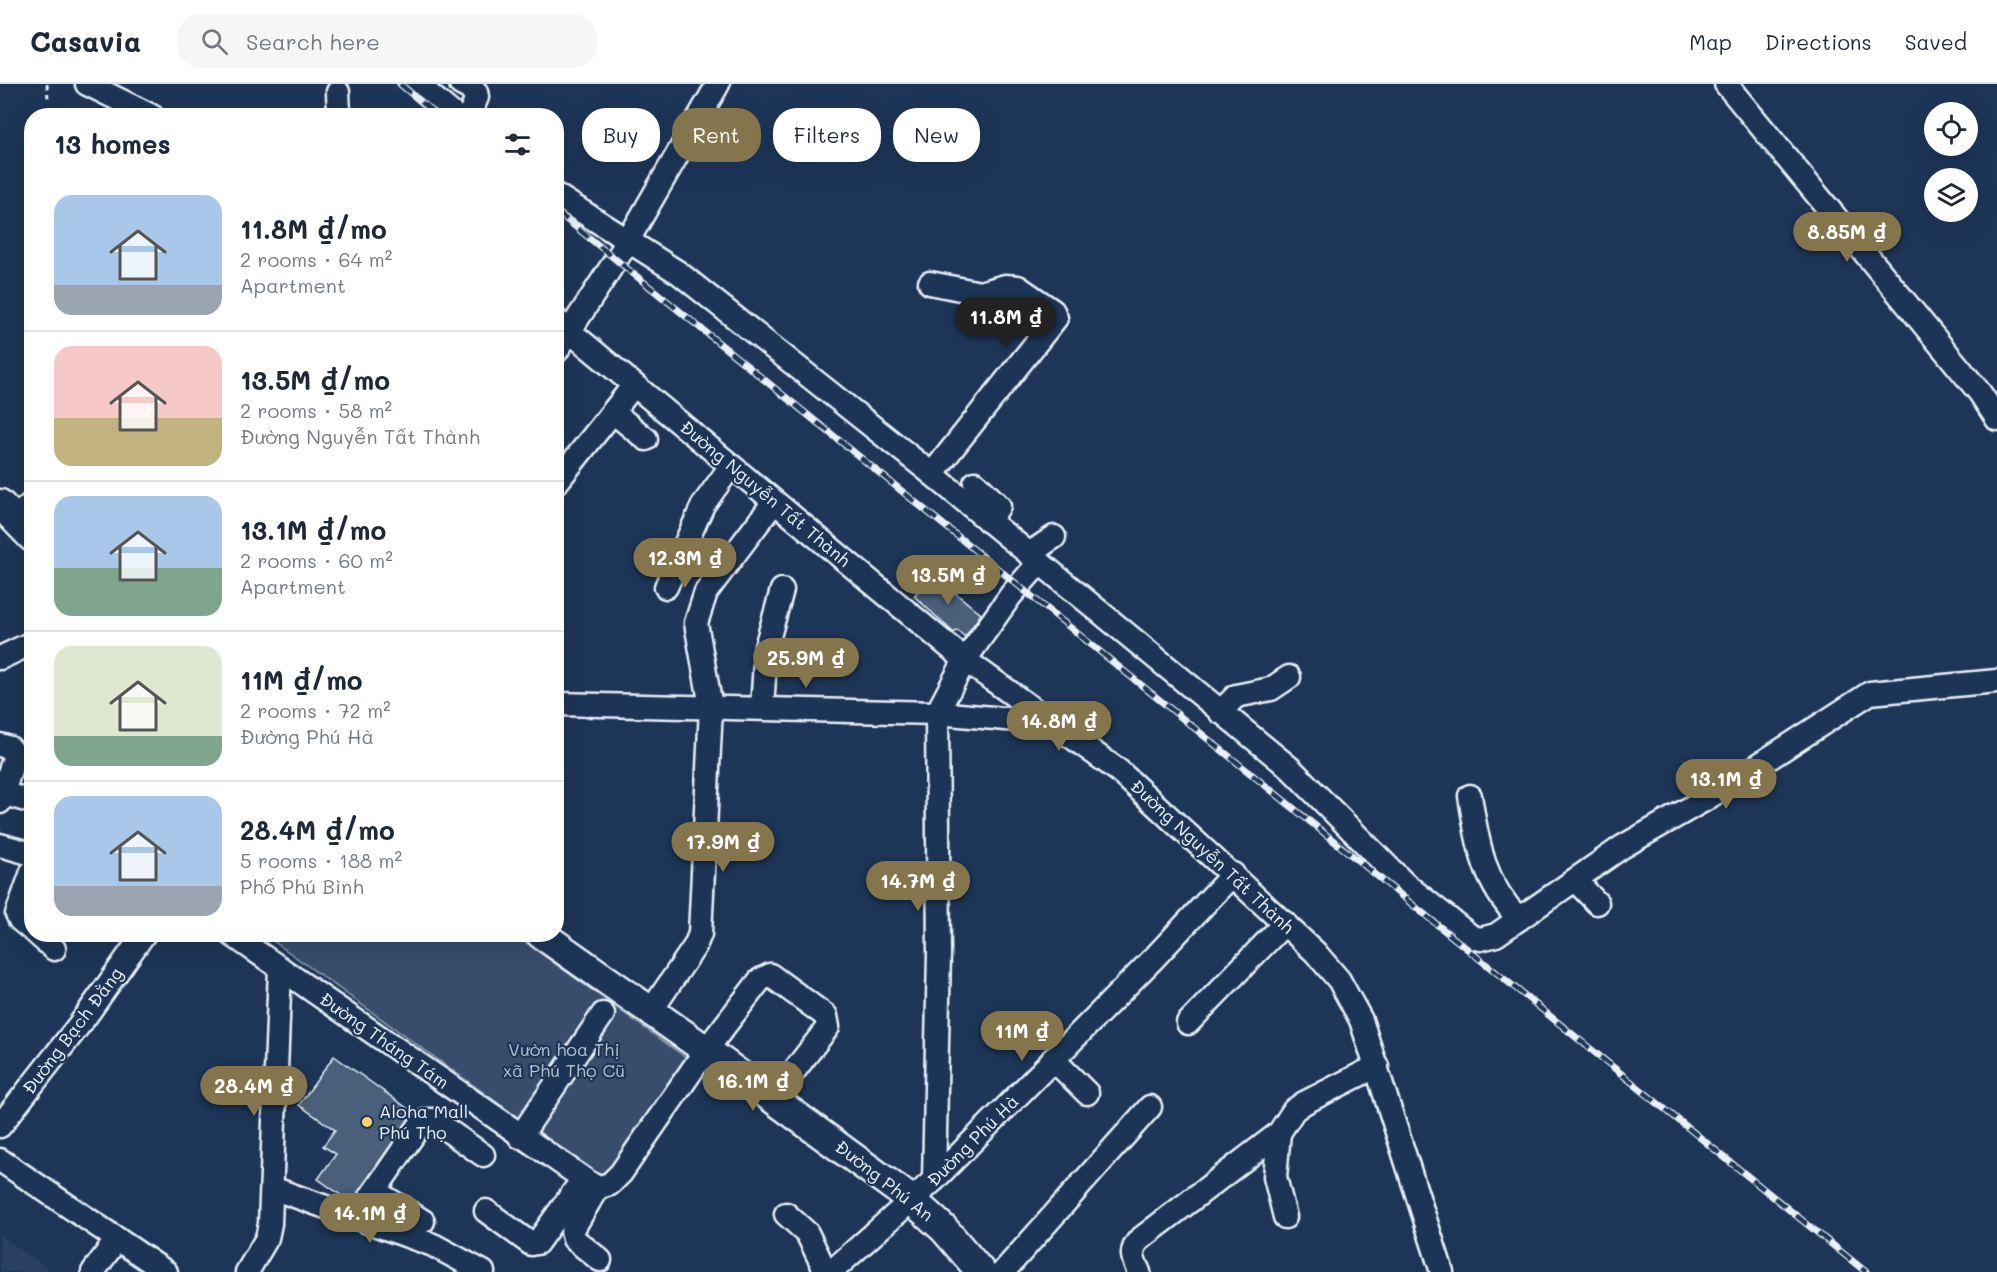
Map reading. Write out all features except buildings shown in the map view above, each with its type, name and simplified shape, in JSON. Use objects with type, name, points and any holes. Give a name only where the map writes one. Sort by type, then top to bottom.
[{"type":"main road","name":"Đường Phú An","points":[[552,942],[774,1098],[913,1201],[944,1228],[981,1272]]},
{"type":"street","points":[[417,84],[451,108]]},
{"type":"street","points":[[455,84],[453,85],[457,108]]},
{"type":"street","points":[[461,84],[476,92],[477,97],[464,108]]},
{"type":"street","points":[[564,326],[629,239],[718,84]]},
{"type":"street","points":[[1726,84],[1972,383],[1997,419]]},
{"type":"street","points":[[99,86],[138,108]]},
{"type":"street","points":[[338,92],[339,108]]},
{"type":"street","points":[[564,200],[629,239],[682,276],[932,474],[1296,773],[1404,883],[1462,931],[1481,939],[1489,938],[1630,842],[1706,799],[1870,693],[1990,682]]},
{"type":"street","points":[[930,283],[980,293],[1005,286],[1018,287],[1053,311],[1056,318],[932,474]]},
{"type":"street","name":"Đường Nguyễn Tất Thành","points":[[564,326],[964,660],[1119,771],[1285,923],[1339,980],[1361,1020],[1377,1065],[1442,1272]]},
{"type":"street","points":[[564,473],[634,385]]},
{"type":"street","points":[[613,412],[646,439]]},
{"type":"street","points":[[666,587],[703,505],[732,466]]},
{"type":"street","points":[[975,483],[999,507],[999,511],[988,521]]},
{"type":"street","points":[[651,1011],[695,946],[700,934],[711,707],[696,622],[698,608],[705,592],[774,502]]},
{"type":"street","points":[[934,1180],[939,953],[937,713],[964,660],[1034,559],[1054,537]]},
{"type":"street","points":[[762,708],[766,646],[782,590]]},
{"type":"street","points":[[0,658],[24,647]]},
{"type":"street","points":[[1220,711],[1236,696],[1271,688],[1289,677]]},
{"type":"street","points":[[564,704],[937,713],[1053,723]]},
{"type":"street","points":[[0,745],[10,748],[15,754],[1,798],[24,801]]},
{"type":"street","points":[[1470,796],[1477,838],[1485,865],[1501,900],[1519,919]]},
{"type":"street","points":[[0,845],[24,852]]},
{"type":"street","name":"Đường Phú Hà","points":[[831,1272],[913,1201],[1153,959],[1233,874]]},
{"type":"street","points":[[1575,880],[1597,903]]},
{"type":"street","points":[[24,894],[17,914],[24,923]]},
{"type":"street","points":[[1188,1023],[1285,923]]},
{"type":"street","name":"Đường Bạch Đằng","points":[[0,1126],[83,1020],[138,942]]},
{"type":"street","name":"Đường Tháng Tám","points":[[243,942],[520,1137],[590,1183]]},
{"type":"street","points":[[247,1272],[267,1238],[272,1188],[280,968]]},
{"type":"street","points":[[590,1183],[610,1184],[621,1173],[706,1050],[760,980],[770,975],[826,1016],[828,1021],[828,1027],[774,1098]]},
{"type":"street","points":[[520,1137],[603,1014]]},
{"type":"street","points":[[1053,1059],[1087,1093]]},
{"type":"street","points":[[1139,1272],[1132,1257],[1133,1247],[1139,1240],[1279,1133],[1294,1110],[1377,1065]]},
{"type":"street","points":[[1003,1272],[1150,1107]]},
{"type":"street","points":[[356,1218],[420,1125],[427,1120],[433,1120],[483,1155]]},
{"type":"street","points":[[1279,1133],[1275,1177],[1286,1217]]},
{"type":"street","points":[[0,1160],[166,1272]]},
{"type":"street","points":[[486,1211],[531,1244],[537,1243],[590,1183]]},
{"type":"street","points":[[590,1183],[572,1231],[574,1239],[600,1260]]},
{"type":"street","points":[[272,1188],[433,1245],[483,1272]]},
{"type":"street","points":[[375,1191],[423,1221]]},
{"type":"street","points":[[786,1214],[807,1233],[826,1272]]},
{"type":"street","points":[[93,1272],[117,1239]]},
{"type":"path","points":[[47,84],[48,99]]},
{"type":"shaded area","points":[[0,1235],[53,1272],[0,1272]]},
{"type":"green space","name":"Vườn hoa Thị xã Phú Thọ Cũ","points":[[275,942],[525,942],[692,1062],[606,1181]]},
{"type":"railway","points":[[400,84],[428,108]]},
{"type":"railway","points":[[564,217],[1866,1272]]},
{"type":"place","name":"Aloha Mall Phú Thọ","points":[[367,1122]]}]
